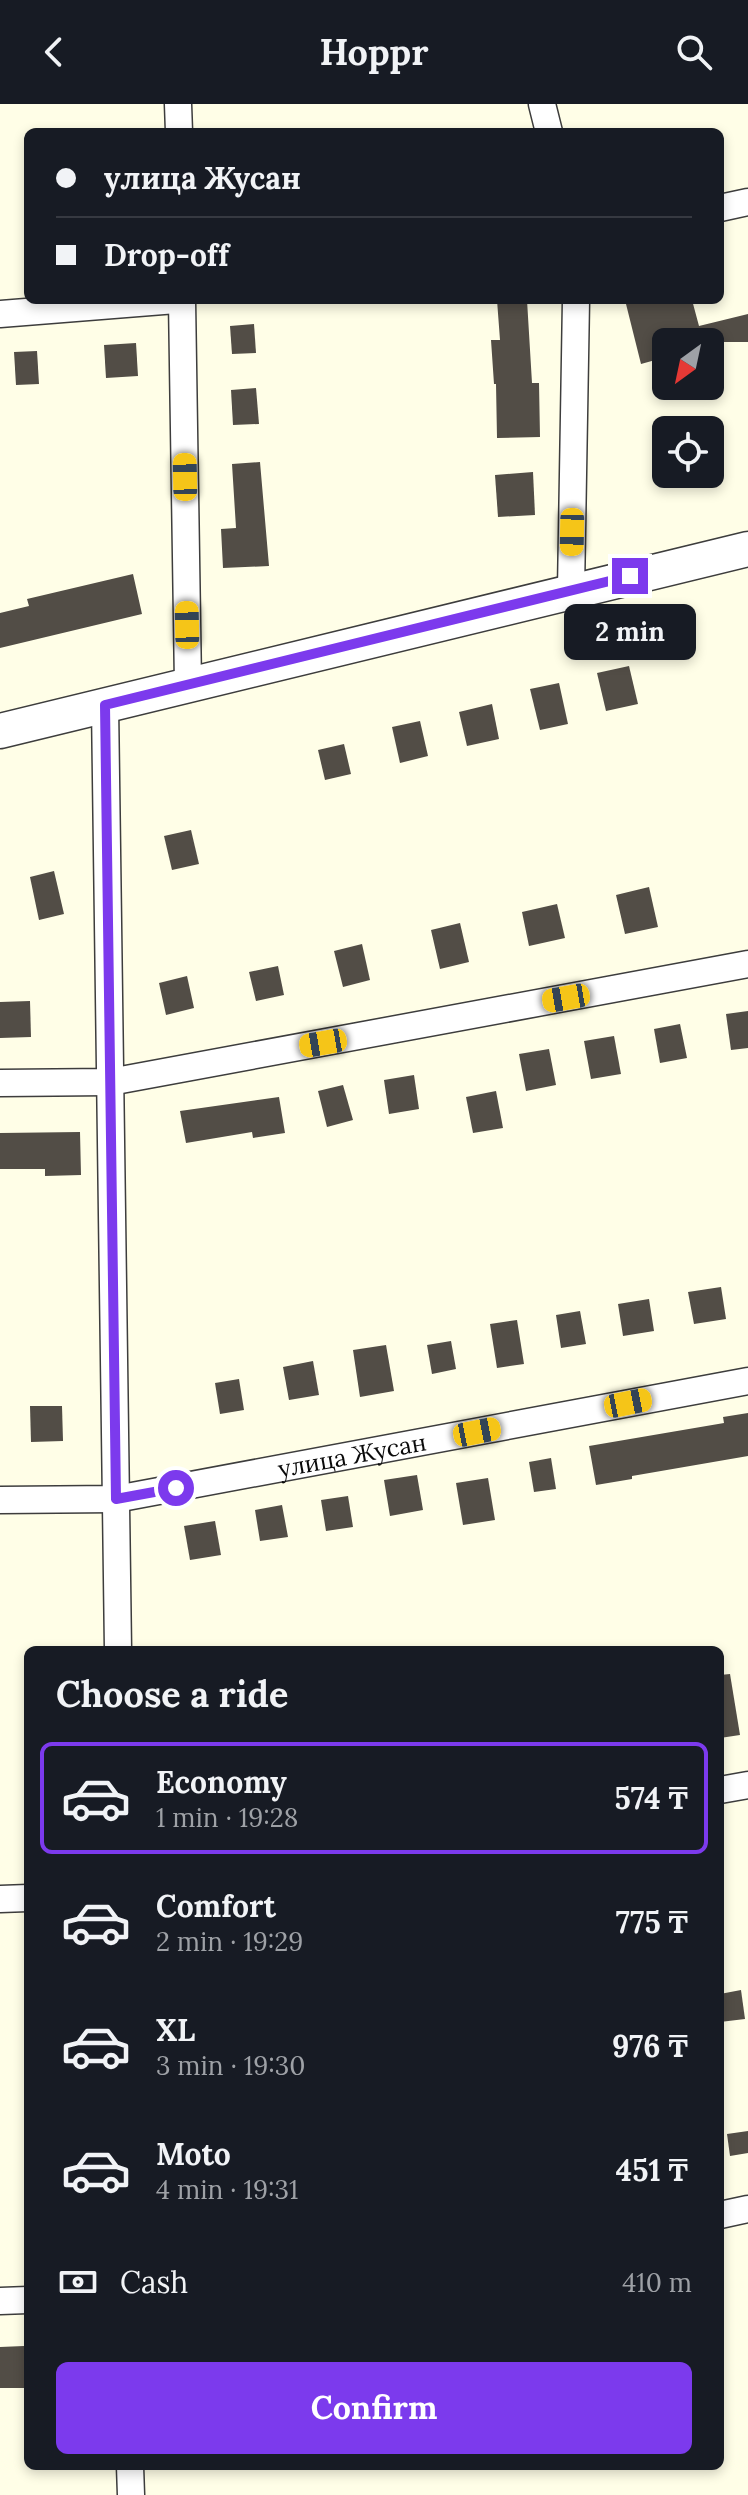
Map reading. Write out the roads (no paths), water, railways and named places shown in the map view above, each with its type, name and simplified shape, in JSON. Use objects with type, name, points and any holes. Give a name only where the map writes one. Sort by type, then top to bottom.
[{"type":"street","points":[[178,104],[179,128]]},
{"type":"street","points":[[542,104],[548,128]]},
{"type":"street","points":[[724,207],[748,202]]},
{"type":"street","points":[[0,314],[128,304]]},
{"type":"street","points":[[179,304],[188,684]]},
{"type":"street","points":[[571,590],[576,304]]},
{"type":"street","points":[[0,731],[748,549]]},
{"type":"street","points":[[105,705],[118,1646]]},
{"type":"street","points":[[0,1083],[110,1082],[748,964]]},
{"type":"street","name":"улица Жусан","points":[[0,1500],[116,1499],[748,1381]]},
{"type":"street","points":[[724,1789],[748,1785]]},
{"type":"street","points":[[0,1899],[24,1898]]},
{"type":"street","points":[[724,2214],[748,2209]]},
{"type":"street","points":[[0,2301],[24,2300]]},
{"type":"street","points":[[130,2470],[131,2495]]}]
